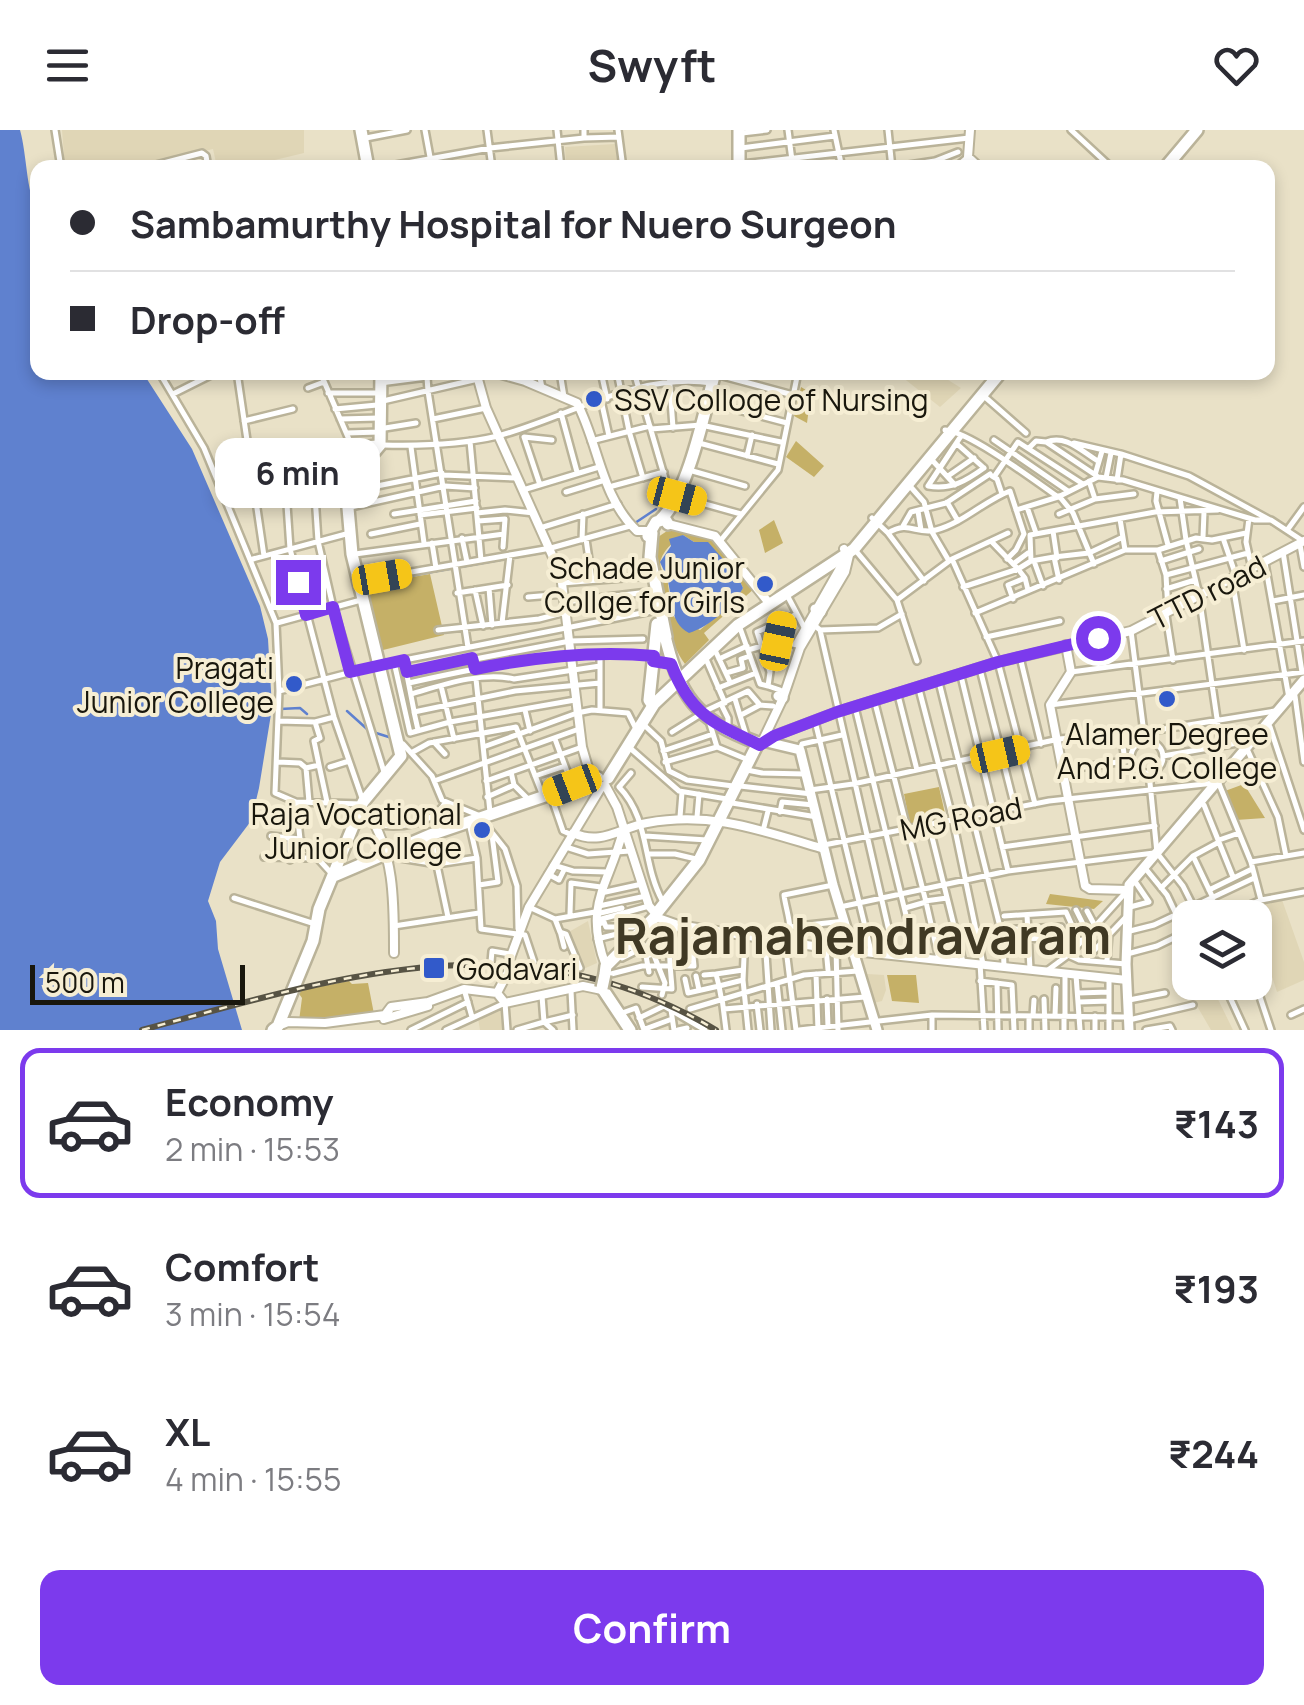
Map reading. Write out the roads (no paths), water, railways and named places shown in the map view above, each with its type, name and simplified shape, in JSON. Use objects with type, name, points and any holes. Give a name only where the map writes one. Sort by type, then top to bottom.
[{"type":"main road","points":[[1176,160],[1200,130]]},
{"type":"main road","points":[[739,132],[739,160]]},
{"type":"main road","points":[[362,134],[367,160]]},
{"type":"main road","points":[[654,592],[646,556],[651,532],[664,522],[674,504],[713,380]]},
{"type":"main road","points":[[875,520],[953,432],[986,380]]},
{"type":"main road","points":[[334,876],[476,816],[572,783],[600,779],[628,747],[651,702],[768,601],[849,549],[994,380]]},
{"type":"main road","points":[[276,1028],[363,806],[401,756],[404,742],[378,665],[344,514],[347,486],[361,468],[380,412]]},
{"type":"main road","points":[[347,486],[352,554],[378,665]]},
{"type":"main road","points":[[651,532],[654,592],[671,664],[704,715],[759,740],[800,750],[833,885],[876,1025]]},
{"type":"main road","points":[[768,601],[800,579]]},
{"type":"main road","points":[[651,702],[658,610]]},
{"type":"main road","points":[[664,632],[680,678]]},
{"type":"main road","points":[[654,658],[671,664]]},
{"type":"main road","points":[[600,779],[654,704],[680,678]]},
{"type":"main road","points":[[1157,852],[1204,805],[1304,678]]},
{"type":"main road","points":[[1250,747],[1279,712]]},
{"type":"main road","points":[[704,715],[759,740]]},
{"type":"main road","points":[[657,912],[710,843],[759,740]]},
{"type":"main road","points":[[1127,1024],[1126,930],[1131,885],[1219,786]]},
{"type":"main road","points":[[630,1030],[606,980],[612,967],[628,955],[710,843]]},
{"type":"main road","points":[[1127,980],[1127,1024]]},
{"type":"street","points":[[55,130],[60,160]]},
{"type":"street","points":[[362,134],[407,130]]},
{"type":"street","points":[[425,130],[430,158]]},
{"type":"street","points":[[488,130],[491,160]]},
{"type":"street","points":[[556,130],[559,160]]},
{"type":"street","points":[[739,132],[766,130]]},
{"type":"street","points":[[788,130],[791,158]]},
{"type":"street","points":[[888,130],[890,160]]},
{"type":"street","points":[[928,130],[930,141]]},
{"type":"street","points":[[950,130],[953,138]]},
{"type":"street","points":[[1071,130],[1103,160]]},
{"type":"street","points":[[420,160],[584,134],[619,133],[623,160]]},
{"type":"street","points":[[738,149],[835,133],[840,160]]},
{"type":"street","points":[[778,160],[970,134],[968,157],[964,160]]},
{"type":"street","points":[[938,160],[958,152]]},
{"type":"street","points":[[176,160],[202,153],[207,160]]},
{"type":"street","points":[[968,157],[971,160]]},
{"type":"street","points":[[164,380],[218,480],[276,623],[279,691],[275,793],[296,802],[363,806]]},
{"type":"street","points":[[174,394],[201,380]]},
{"type":"street","points":[[238,380],[264,556]]},
{"type":"street","points":[[346,434],[424,380]]},
{"type":"street","points":[[430,380],[428,391],[445,486],[453,564],[475,669],[484,747],[485,781],[476,816],[482,930],[525,935],[534,962]]},
{"type":"street","points":[[340,418],[380,412],[464,380]]},
{"type":"street","points":[[478,380],[486,408],[551,548],[562,583],[582,747],[617,807],[642,884],[657,912],[675,929]]},
{"type":"street","points":[[529,380],[579,406],[606,484],[632,525],[642,533],[651,532]]},
{"type":"street","points":[[540,380],[542,388]]},
{"type":"street","points":[[561,380],[564,397]]},
{"type":"street","points":[[602,380],[609,436]]},
{"type":"street","points":[[618,380],[643,478]]},
{"type":"street","points":[[636,380],[674,504],[742,514]]},
{"type":"street","points":[[411,446],[499,436],[659,380]]},
{"type":"street","points":[[669,380],[673,428]]},
{"type":"street","points":[[731,380],[794,395]]},
{"type":"street","points":[[721,540],[778,470],[797,380]]},
{"type":"street","points":[[308,388],[324,382],[361,468]]},
{"type":"street","points":[[328,393],[416,423]]},
{"type":"street","points":[[982,395],[1026,433]]},
{"type":"street","points":[[708,402],[787,423]]},
{"type":"street","points":[[433,419],[486,408]]},
{"type":"street","points":[[244,421],[294,409]]},
{"type":"street","points":[[336,410],[380,412],[411,446],[424,544]]},
{"type":"street","points":[[352,446],[380,412]]},
{"type":"street","points":[[561,412],[578,474]]},
{"type":"street","points":[[592,441],[629,431],[701,425],[782,442]]},
{"type":"street","points":[[953,432],[957,444],[975,457],[1002,494]]},
{"type":"street","points":[[953,432],[1058,497],[1078,524],[1095,565]]},
{"type":"street","points":[[747,456],[752,435]]},
{"type":"street","points":[[540,484],[524,437],[552,440]]},
{"type":"street","points":[[1046,442],[1053,439],[1121,454],[1199,480],[1288,528],[1302,542],[1304,566]]},
{"type":"street","points":[[470,440],[482,560]]},
{"type":"street","points":[[994,440],[1068,491]]},
{"type":"street","points":[[1030,448],[1036,441],[1046,442],[1100,477],[1180,496],[1248,518],[1270,520]]},
{"type":"street","points":[[696,442],[778,464]]},
{"type":"street","points":[[903,526],[908,514],[947,502],[992,476],[1018,442],[1086,483],[1096,499]]},
{"type":"street","points":[[1074,443],[1098,461]]},
{"type":"street","points":[[957,444],[928,486],[955,485],[984,468]]},
{"type":"street","points":[[1100,477],[1098,461],[1102,451]]},
{"type":"street","points":[[1016,510],[1058,497],[1100,477],[1111,453]]},
{"type":"street","points":[[1117,480],[1121,454]]},
{"type":"street","points":[[948,476],[975,457]]},
{"type":"street","points":[[929,458],[955,485]]},
{"type":"street","points":[[523,490],[600,467]]},
{"type":"street","points":[[962,467],[971,478]]},
{"type":"street","points":[[686,469],[745,486]]},
{"type":"street","points":[[566,492],[664,472]]},
{"type":"street","points":[[218,480],[285,475],[347,486],[443,474],[516,478]]},
{"type":"street","points":[[285,475],[290,549],[306,615],[363,806],[387,853],[394,953]]},
{"type":"street","points":[[314,480],[318,540],[333,607],[385,775]]},
{"type":"street","points":[[963,482],[968,489]]},
{"type":"street","points":[[908,484],[927,508],[932,532],[950,560],[998,662],[1035,804]]},
{"type":"street","points":[[348,507],[445,486],[475,488]]},
{"type":"street","points":[[888,533],[903,526],[932,532],[958,521],[994,496],[1010,491],[1024,534],[1012,564]]},
{"type":"street","points":[[1157,492],[1158,512],[1168,545]]},
{"type":"street","points":[[1059,514],[1096,499],[1134,494]]},
{"type":"street","points":[[1180,496],[1221,746]]},
{"type":"street","points":[[947,502],[958,521]]},
{"type":"street","points":[[540,528],[618,504]]},
{"type":"street","points":[[1288,528],[1304,506]]},
{"type":"street","points":[[1028,507],[1036,534]]},
{"type":"street","points":[[394,514],[446,508],[534,513]]},
{"type":"street","points":[[1044,586],[1028,552],[1030,535],[1158,512],[1221,509]]},
{"type":"street","points":[[477,511],[504,520],[503,547]]},
{"type":"street","points":[[918,511],[922,530]]},
{"type":"street","points":[[1203,537],[1204,512]]},
{"type":"street","points":[[582,514],[592,580]]},
{"type":"street","points":[[1120,518],[1126,550]]},
{"type":"street","points":[[1248,518],[1246,533],[1252,570]]},
{"type":"street","points":[[875,520],[924,581]]},
{"type":"street","points":[[664,522],[706,532],[721,540],[768,601]]},
{"type":"street","points":[[371,534],[420,524]]},
{"type":"street","points":[[360,581],[551,548],[632,525]]},
{"type":"street","points":[[1053,530],[1058,580]]},
{"type":"street","points":[[897,600],[950,560],[1008,532]]},
{"type":"street","points":[[975,612],[1126,550],[1158,550],[1186,540],[1246,533]]},
{"type":"street","points":[[252,560],[346,534]]},
{"type":"street","points":[[352,554],[504,534]]},
{"type":"street","points":[[462,538],[467,562]]},
{"type":"street","points":[[1012,564],[1088,553],[1122,538]]},
{"type":"street","points":[[1223,538],[1234,577],[1244,650]]},
{"type":"street","points":[[991,541],[1026,578],[1028,590]]},
{"type":"street","points":[[432,542],[436,568]]},
{"type":"street","name":"TTD road","points":[[759,740],[998,662],[1131,631],[1302,542]]},
{"type":"street","points":[[849,549],[897,600],[917,660]]},
{"type":"street","points":[[759,740],[818,611],[845,572],[849,549]]},
{"type":"street","points":[[1161,560],[1199,549]]},
{"type":"street","points":[[1158,550],[1166,574],[1173,660]]},
{"type":"street","points":[[963,586],[1012,564],[1028,552]]},
{"type":"street","points":[[1166,574],[1248,552]]},
{"type":"street","points":[[1050,706],[1284,676],[1304,678],[1283,552]]},
{"type":"street","points":[[502,623],[510,555]]},
{"type":"street","points":[[1265,563],[1284,676],[1292,697],[1304,762]]},
{"type":"street","points":[[562,583],[648,576]]},
{"type":"street","points":[[1013,598],[1008,585],[1013,579],[1026,578]]},
{"type":"street","points":[[1166,589],[1195,580]]},
{"type":"street","points":[[458,592],[508,584]]},
{"type":"street","points":[[489,588],[492,625]]},
{"type":"street","points":[[475,590],[483,626]]},
{"type":"street","points":[[528,598],[565,603],[654,592]]},
{"type":"street","points":[[786,592],[795,615],[811,629],[837,712],[894,953]]},
{"type":"street","points":[[1272,601],[1304,595]]},
{"type":"street","points":[[276,623],[361,600]]},
{"type":"street","points":[[438,630],[539,620],[565,603]]},
{"type":"street","points":[[279,691],[378,665],[658,610]]},
{"type":"street","points":[[759,740],[797,645],[811,629],[878,628],[902,614]]},
{"type":"street","points":[[735,630],[757,632],[795,615]]},
{"type":"street","points":[[768,686],[783,620]]},
{"type":"street","points":[[986,637],[1060,621]]},
{"type":"street","points":[[735,630],[748,650],[760,684]]},
{"type":"street","points":[[1131,631],[1145,741]]},
{"type":"street","points":[[757,632],[770,672]]},
{"type":"street","points":[[407,672],[570,641],[643,639]]},
{"type":"street","points":[[712,652],[748,650],[778,641],[797,645]]},
{"type":"street","points":[[1070,672],[1301,642]]},
{"type":"street","points":[[1066,645],[1070,672],[1050,706],[1085,886],[1090,889],[1131,885],[1149,900]]},
{"type":"street","points":[[726,673],[743,668],[741,658],[748,650]]},
{"type":"street","points":[[712,652],[730,682]]},
{"type":"street","points":[[712,652],[728,727]]},
{"type":"street","points":[[438,653],[442,676]]},
{"type":"street","points":[[600,654],[600,710]]},
{"type":"street","points":[[409,683],[571,656],[654,658]]},
{"type":"street","points":[[1020,657],[1041,744]]},
{"type":"street","points":[[404,660],[418,730]]},
{"type":"street","points":[[394,662],[404,742],[434,781],[439,797],[476,816]]},
{"type":"street","points":[[411,694],[476,679],[514,679],[600,666]]},
{"type":"street","points":[[980,669],[1015,808]]},
{"type":"street","points":[[718,688],[756,673]]},
{"type":"street","points":[[961,676],[1008,872]]},
{"type":"street","points":[[414,712],[478,697],[600,682]]},
{"type":"street","points":[[939,682],[974,816],[1002,939],[1004,967]]},
{"type":"street","points":[[672,732],[760,684],[780,694]]},
{"type":"street","points":[[441,686],[454,740]]},
{"type":"street","points":[[919,689],[978,932],[984,1030]]},
{"type":"street","points":[[748,692],[760,706]]},
{"type":"street","points":[[898,696],[917,770]]},
{"type":"street","points":[[735,698],[741,715],[759,740]]},
{"type":"street","points":[[404,742],[418,730],[450,722],[576,700]]},
{"type":"street","points":[[876,703],[939,959]]},
{"type":"street","points":[[741,715],[760,706],[772,706]]},
{"type":"street","points":[[855,707],[916,956]]},
{"type":"street","points":[[525,710],[530,731]]},
{"type":"street","points":[[780,812],[782,802],[832,787],[1059,740],[1279,712]]},
{"type":"street","points":[[484,747],[578,713],[628,713],[639,726],[656,734],[669,771],[734,794],[768,811],[817,816]]},
{"type":"street","points":[[704,715],[716,746],[747,766],[805,774]]},
{"type":"street","points":[[277,721],[315,722],[334,717]]},
{"type":"street","points":[[815,720],[871,951]]},
{"type":"street","points":[[315,722],[320,738],[314,740],[327,802]]},
{"type":"street","points":[[404,742],[454,740],[516,726],[523,750],[563,831],[587,839],[641,824],[697,817],[821,848],[824,845]]},
{"type":"street","points":[[1270,727],[1302,813],[1304,830]]},
{"type":"street","points":[[434,781],[579,729]]},
{"type":"street","points":[[664,751],[712,734]]},
{"type":"street","points":[[1121,734],[1128,760],[1135,768],[1150,773],[1157,770],[1163,756]]},
{"type":"street","points":[[800,750],[802,744],[842,735]]},
{"type":"street","points":[[555,738],[572,783]]},
{"type":"street","points":[[1128,760],[1136,746],[1145,741],[1154,742],[1163,756]]},
{"type":"street","points":[[434,742],[445,754]]},
{"type":"street","points":[[665,762],[716,746]]},
{"type":"street","points":[[1163,756],[1221,746],[1250,747],[1278,817],[1286,856]]},
{"type":"street","points":[[485,781],[582,747]]},
{"type":"street","points":[[628,747],[662,779],[684,792],[812,796]]},
{"type":"street","points":[[1064,770],[1128,760]]},
{"type":"street","points":[[330,767],[349,761]]},
{"type":"street","points":[[278,762],[300,762],[306,768],[310,802]]},
{"type":"street","points":[[306,768],[320,765]]},
{"type":"street","points":[[535,776],[565,766]]},
{"type":"street","points":[[662,779],[669,771]]},
{"type":"street","points":[[510,772],[514,786],[528,799]]},
{"type":"street","points":[[631,773],[619,788],[633,802],[645,836],[658,892],[657,912]]},
{"type":"street","points":[[1150,773],[1157,852],[1190,900]]},
{"type":"street","points":[[497,993],[530,907],[600,779]]},
{"type":"street","points":[[680,817],[687,780]]},
{"type":"street","points":[[476,816],[514,786]]},
{"type":"street","points":[[1219,786],[1252,865],[1261,900],[1304,892]]},
{"type":"street","name":"MG Road","points":[[824,845],[1070,798],[1152,788],[1219,786]]},
{"type":"street","points":[[697,817],[699,794]]},
{"type":"street","points":[[296,802],[300,839],[334,876]]},
{"type":"street","points":[[375,824],[411,824],[431,816],[445,803]]},
{"type":"street","points":[[445,803],[476,816],[505,849],[515,879],[518,932]]},
{"type":"street","points":[[1204,805],[1233,878]]},
{"type":"street","points":[[764,831],[768,811]]},
{"type":"street","points":[[431,816],[448,918]]},
{"type":"street","points":[[411,824],[416,839]]},
{"type":"street","points":[[930,825],[963,962]]},
{"type":"street","points":[[1002,846],[1155,826]]},
{"type":"street","points":[[479,885],[498,882],[492,831]]},
{"type":"street","points":[[450,1030],[505,1003],[606,980],[595,916],[600,890],[623,831]]},
{"type":"street","points":[[1086,959],[1128,911],[1163,889],[1193,856],[1239,833]]},
{"type":"street","points":[[270,836],[300,839]]},
{"type":"street","points":[[645,836],[678,836],[710,843]]},
{"type":"street","points":[[676,854],[678,836]]},
{"type":"street","points":[[290,838],[290,860]]},
{"type":"street","points":[[587,839],[588,854]]},
{"type":"street","points":[[566,846],[588,854],[630,851]]},
{"type":"street","points":[[840,907],[1008,872],[1157,852]]},
{"type":"street","points":[[387,853],[437,864],[477,858]]},
{"type":"street","points":[[1209,890],[1252,865],[1304,853]]},
{"type":"street","points":[[647,854],[676,854],[699,860]]},
{"type":"street","points":[[1193,856],[1213,898]]},
{"type":"street","points":[[264,857],[316,858]]},
{"type":"street","points":[[1145,868],[1172,905]]},
{"type":"street","points":[[551,870],[608,872]]},
{"type":"street","points":[[551,870],[559,880],[564,870]]},
{"type":"street","points":[[570,914],[573,871]]},
{"type":"street","points":[[1209,900],[1254,878]]},
{"type":"street","points":[[571,884],[616,890],[642,884]]},
{"type":"street","points":[[833,885],[784,895],[790,914],[786,949],[797,1030],[876,1025],[932,1015],[1108,1016],[1127,1024],[1193,1005]]},
{"type":"street","points":[[1048,970],[1080,944],[1131,885]]},
{"type":"street","points":[[616,890],[622,908]]},
{"type":"street","points":[[234,898],[315,924]]},
{"type":"street","points":[[904,908],[947,898]]},
{"type":"street","points":[[530,907],[554,919],[564,948]]},
{"type":"street","points":[[554,919],[570,914],[595,916],[622,908],[657,912]]},
{"type":"street","points":[[595,916],[622,908],[657,912]]},
{"type":"street","points":[[1076,910],[1088,934]]},
{"type":"street","points":[[1087,911],[1095,926]]},
{"type":"street","points":[[1004,916],[1066,912],[1080,944]]},
{"type":"street","points":[[394,926],[440,922],[479,913]]},
{"type":"street","points":[[1028,915],[1030,968]]},
{"type":"street","points":[[595,916],[606,927],[633,927],[638,922]]},
{"type":"street","points":[[1126,930],[1136,931],[1172,917]]},
{"type":"street","points":[[790,927],[845,921]]},
{"type":"street","points":[[978,932],[1061,926]]},
{"type":"street","points":[[628,955],[675,929],[690,927],[836,948],[858,960]]},
{"type":"street","points":[[649,969],[659,965],[694,966],[690,927]]},
{"type":"street","points":[[642,987],[663,992],[672,989],[670,965],[675,929]]},
{"type":"street","points":[[560,932],[566,934],[580,968]]},
{"type":"street","points":[[745,933],[742,970],[748,1030]]},
{"type":"street","points":[[597,939],[616,934],[628,955],[649,969]]},
{"type":"street","points":[[1107,962],[1109,934]]},
{"type":"street","points":[[765,937],[771,1030]]},
{"type":"street","points":[[1002,939],[1063,938],[1073,959],[1107,962],[1126,959],[1172,939]]},
{"type":"street","points":[[649,943],[659,965],[663,992]]},
{"type":"street","points":[[826,948],[828,971]]},
{"type":"street","points":[[836,948],[838,1028]]},
{"type":"street","points":[[490,962],[492,951],[509,958]]},
{"type":"street","points":[[690,1009],[766,984],[837,971],[871,951],[1127,980]]},
{"type":"street","points":[[1004,951],[1028,951]]},
{"type":"street","points":[[649,969],[646,956],[653,954]]},
{"type":"street","points":[[836,960],[858,960]]},
{"type":"street","points":[[704,975],[742,970]]},
{"type":"street","points":[[1064,1030],[1065,973]]},
{"type":"street","points":[[716,974],[726,1030]]},
{"type":"street","points":[[816,974],[818,1029]]},
{"type":"street","points":[[1076,975],[1080,1030]]},
{"type":"street","points":[[696,976],[704,1005]]},
{"type":"street","points":[[685,979],[688,993],[743,980]]},
{"type":"street","points":[[1109,979],[1109,1030]]},
{"type":"street","points":[[980,981],[1012,986],[1014,1030]]},
{"type":"street","points":[[777,982],[782,1030]]},
{"type":"street","points":[[997,984],[998,1030]]},
{"type":"street","points":[[1055,1016],[1056,988]]},
{"type":"street","points":[[571,991],[573,1030]]},
{"type":"street","points":[[276,1028],[318,1027],[485,992],[497,993],[505,1003],[507,1030]]},
{"type":"street","points":[[485,992],[490,1008]]},
{"type":"street","points":[[1078,993],[1109,992]]},
{"type":"street","points":[[1129,1000],[1165,993]]},
{"type":"street","points":[[467,994],[472,1017]]},
{"type":"street","points":[[412,1030],[467,994]]},
{"type":"street","points":[[542,996],[544,1022],[553,1030]]},
{"type":"street","points":[[724,1009],[868,996]]},
{"type":"street","points":[[827,999],[828,1028]]},
{"type":"street","points":[[1044,999],[1045,1030]]},
{"type":"street","points":[[1029,1030],[1034,1000]]},
{"type":"street","points":[[1231,1000],[1245,1030]]},
{"type":"street","points":[[1260,1000],[1271,1030]]},
{"type":"street","points":[[1079,1002],[1109,1001]]},
{"type":"street","points":[[757,1004],[760,1030]]},
{"type":"street","points":[[639,1018],[664,1006],[705,1030]]},
{"type":"street","points":[[619,1014],[636,1008],[643,1030],[672,1019]]},
{"type":"street","points":[[671,1010],[676,1030],[687,1028]]},
{"type":"street","points":[[1291,1015],[1304,1010]]},
{"type":"street","points":[[392,1013],[398,1030]]},
{"type":"street","points":[[517,1030],[573,1015]]},
{"type":"street","points":[[932,1015],[932,1030]]},
{"type":"street","points":[[1095,1016],[1095,1030]]},
{"type":"street","points":[[1146,1030],[1170,1026],[1172,1030]]},
{"type":"water","points":[[0,130],[20,130],[30,187],[30,380],[148,380],[192,449],[260,606],[268,639],[272,708],[251,821],[220,862],[208,901],[242,1030],[0,1030]]},
{"type":"water","points":[[683,535],[694,542],[708,542],[737,575],[743,588],[720,615],[689,633],[674,616],[660,562],[671,546],[669,539]]},
{"type":"waterway","points":[[632,525],[656,509]]},
{"type":"waterway","points":[[366,592],[369,583],[546,552],[626,530]]},
{"type":"waterway","points":[[382,656],[385,660],[396,660]]},
{"type":"waterway","points":[[280,709],[300,708],[307,714]]},
{"type":"waterway","points":[[347,711],[367,729]]},
{"type":"waterway","points":[[376,733],[392,738]]},
{"type":"railway","points":[[142,1030],[361,976],[432,967],[502,965],[573,974],[644,995],[716,1030]]},
{"type":"place","name":"SSV Colloge of Nursing","points":[[594,399]]},
{"type":"place","name":"Schade Junior Collge for Girls","points":[[765,584]]},
{"type":"place","name":"Pragati Junior College","points":[[294,684]]},
{"type":"place","name":"Alamer Degree And P.G. College","points":[[1167,699]]},
{"type":"place","name":"Raja Vocational Junior College","points":[[482,830]]},
{"type":"place","name":"Godavari","points":[[434,968]]},
{"type":"district","name":"Rajamahendravaram","points":[[863,935]]}]
